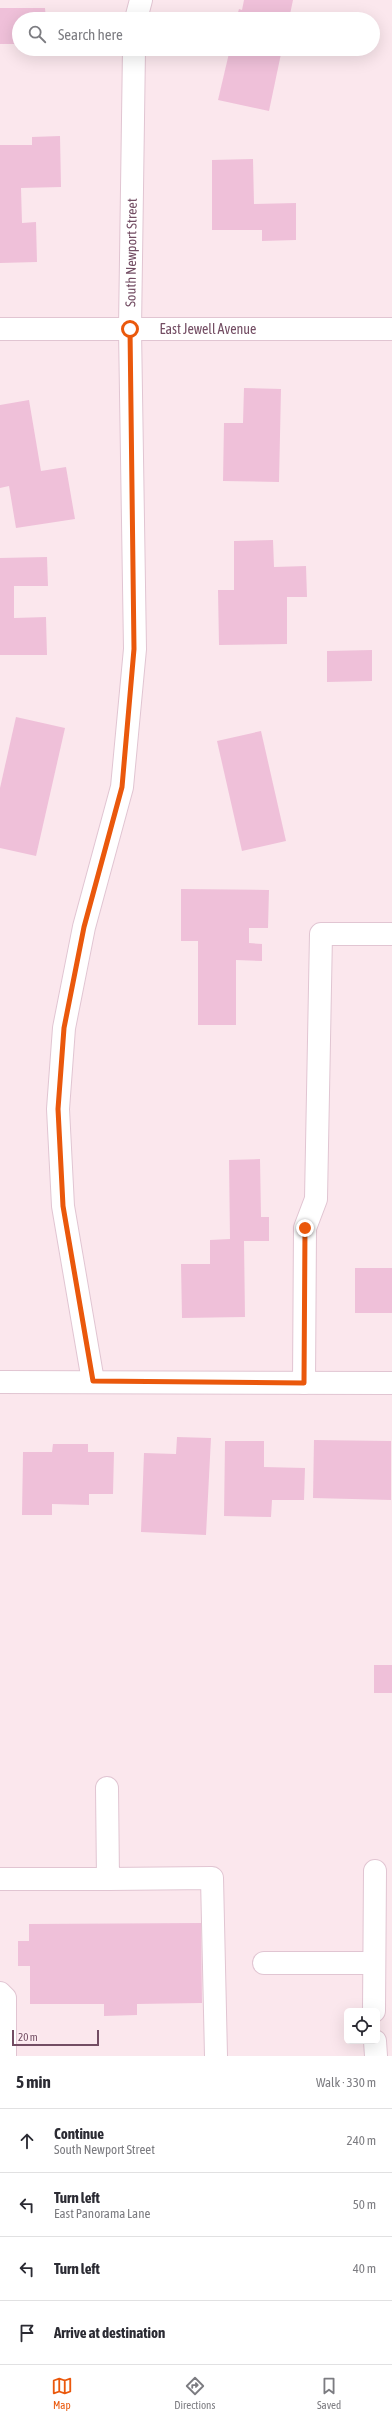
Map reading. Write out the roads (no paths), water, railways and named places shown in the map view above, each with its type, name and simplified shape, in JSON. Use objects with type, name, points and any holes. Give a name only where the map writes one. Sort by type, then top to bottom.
[{"type":"street","points":[[138,12],[141,0]]},
{"type":"street","name":"South Newport Street","points":[[93,1381],[63,1206],[58,1109],[64,1028],[84,927],[122,787],[134,649],[130,329],[134,56]]},
{"type":"street","name":"East Jewell Avenue","points":[[0,329],[392,329]]},
{"type":"street","points":[[304,1383],[305,1228],[316,1199],[321,934],[392,934]]},
{"type":"street","points":[[0,1382],[93,1381],[392,1383]]},
{"type":"street","points":[[107,1788],[108,1879]]},
{"type":"street","points":[[374,2008],[373,1963],[375,1871]]},
{"type":"street","points":[[0,1879],[212,1878],[216,2056]]},
{"type":"street","points":[[264,1963],[373,1963]]},
{"type":"street","points":[[0,1993],[5,1998],[5,2056]]},
{"type":"street","points":[[375,2044],[376,2056]]}]
